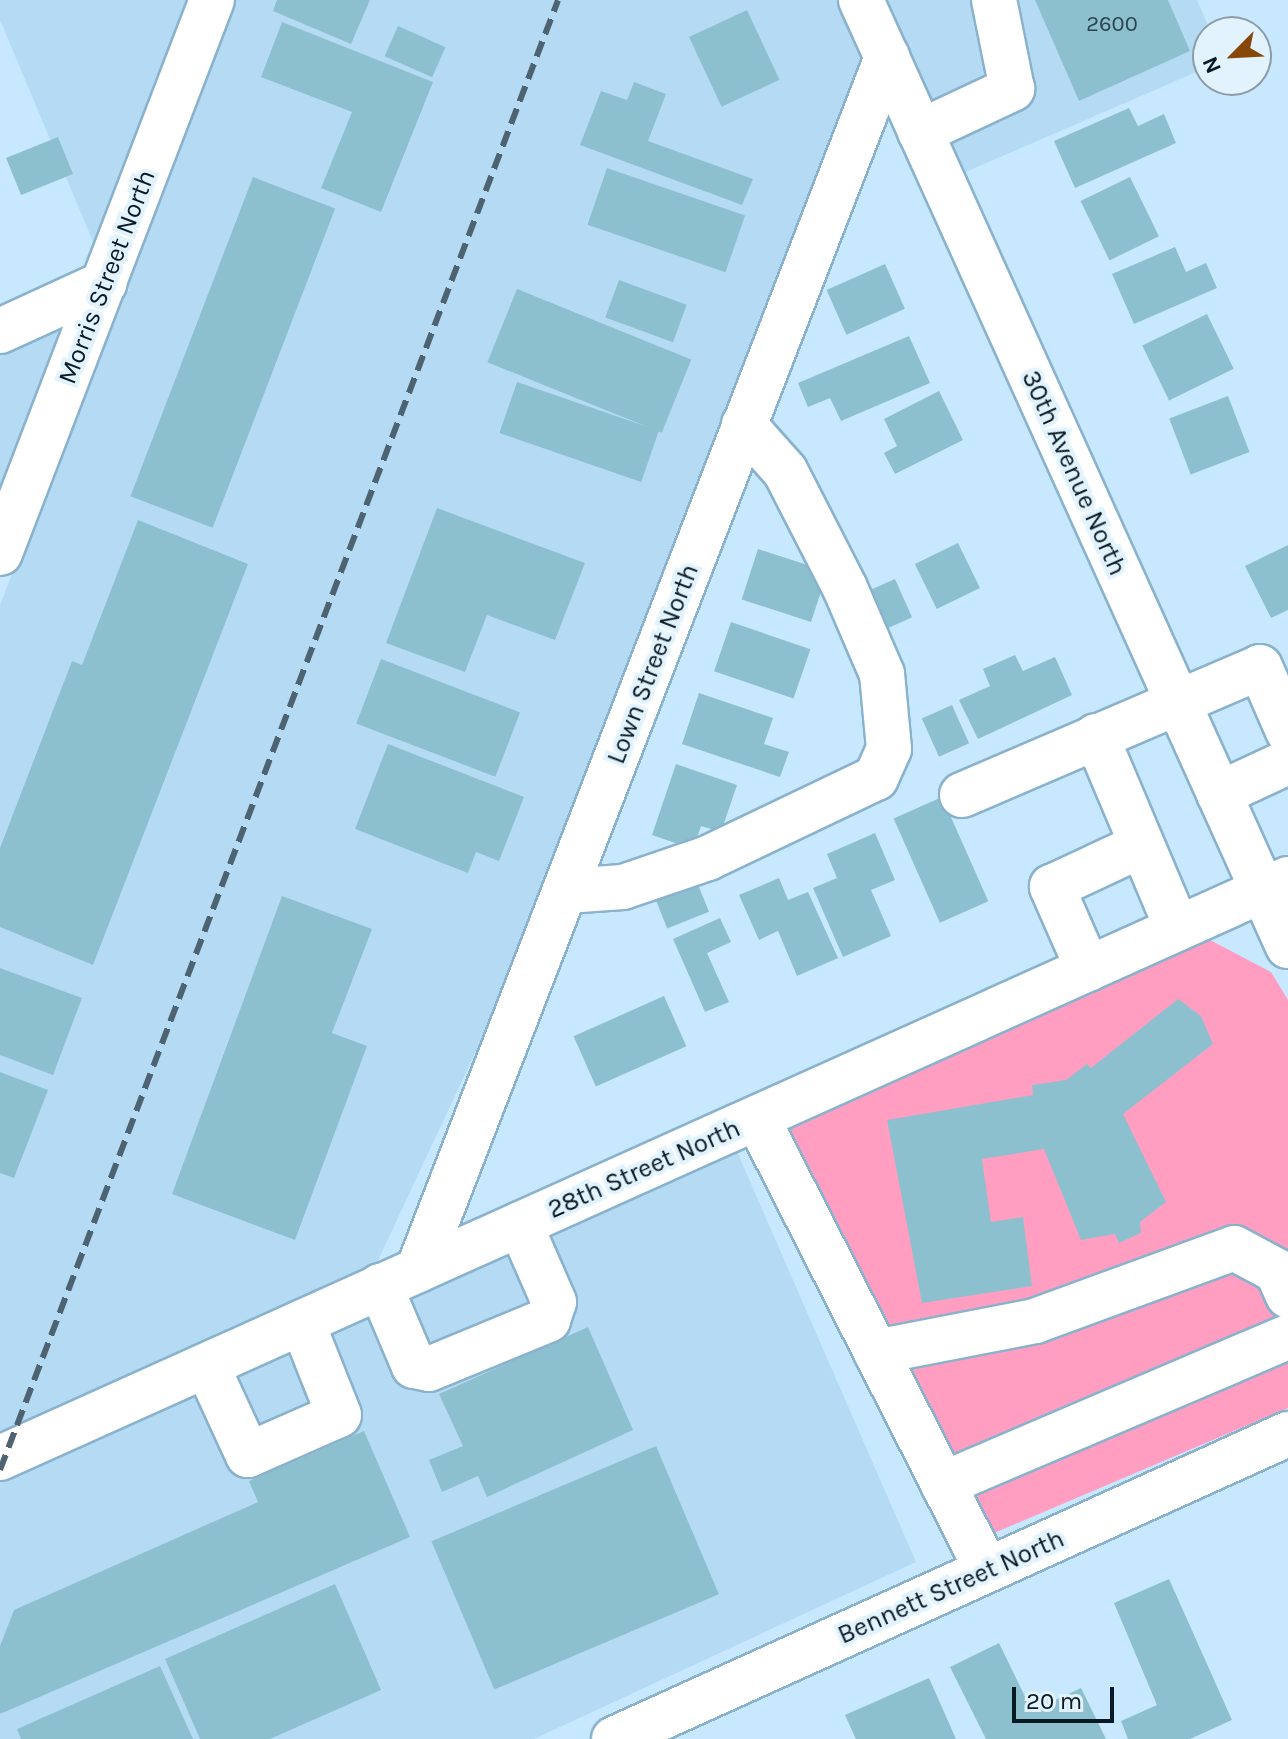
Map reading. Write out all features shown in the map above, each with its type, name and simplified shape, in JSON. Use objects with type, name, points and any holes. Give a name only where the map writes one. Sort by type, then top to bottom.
[{"type":"street","name":"Morris Street North","points":[[0,553],[212,0]]},
{"type":"street","name":"30th Avenue North","points":[[861,0],[1219,794],[1276,885],[1288,946]]},
{"type":"street","points":[[920,132],[1012,89],[994,0]]},
{"type":"street","name":"Lown Street North","points":[[399,1278],[566,891],[887,57]]},
{"type":"street","points":[[0,331],[105,283]]},
{"type":"street","points":[[566,891],[623,887],[708,858],[876,778],[889,749],[882,674],[845,588],[785,471],[744,425]]},
{"type":"street","points":[[962,795],[1274,660],[1288,731]]},
{"type":"street","points":[[1096,736],[1177,928]]},
{"type":"street","points":[[1219,794],[1288,762]]},
{"type":"street","points":[[1088,969],[1052,887],[1142,845]]},
{"type":"street","name":"28th Street North","points":[[0,1458],[1276,885]]},
{"type":"street","points":[[757,1118],[987,1570]]},
{"type":"street","points":[[399,1278],[414,1366],[429,1369],[548,1320],[554,1302],[520,1224]]},
{"type":"street","points":[[876,1352],[1035,1321],[1234,1248],[1277,1271],[1288,1296]]},
{"type":"street","points":[[207,1366],[248,1455],[339,1415],[302,1322]]},
{"type":"street","points":[[943,1484],[1288,1337]]},
{"type":"street","name":"Bennett Street North","points":[[614,1739],[1288,1434]]},
{"type":"shaded area","points":[[0,0],[192,0],[97,251],[0,20]]},
{"type":"shaded area","points":[[232,0],[839,0],[866,59],[519,959],[373,1271],[0,1439],[0,605],[120,295],[130,290],[126,281]]},
{"type":"shaded area","points":[[883,0],[1197,0],[1204,16],[1192,16],[1192,74],[961,174],[908,55],[911,45],[901,42]]},
{"type":"shaded area","points":[[72,317],[0,501],[0,350]]},
{"type":"shaded area","points":[[1208,939],[1271,972],[1288,1000],[1288,1408],[973,1542],[777,1125]]},
{"type":"shaded area","points":[[735,1147],[916,1562],[534,1739],[0,1739],[0,1477],[419,1289],[430,1292],[433,1282]]},
{"type":"building","points":[[277,0],[370,0],[351,44],[273,11]]},
{"type":"building","points":[[1035,0],[1168,0],[1190,51],[1079,101]]},
{"type":"building","points":[[747,10],[780,80],[722,107],[689,37]]},
{"type":"building","points":[[282,22],[433,82],[381,212],[321,188],[352,112],[261,77]]},
{"type":"building","points":[[398,26],[446,47],[432,77],[385,56]]},
{"type":"building","points":[[634,82],[666,94],[648,141],[753,179],[742,205],[580,145],[601,91],[627,100]]},
{"type":"building","points":[[1129,108],[1138,126],[1164,114],[1176,143],[1075,188],[1054,141]]},
{"type":"building","points":[[58,137],[73,174],[21,195],[6,158]]},
{"type":"building","points":[[607,168],[745,216],[726,272],[587,225]]},
{"type":"building","points":[[253,177],[335,209],[213,528],[130,496]]},
{"type":"building","points":[[1130,177],[1159,236],[1109,260],[1081,201]]},
{"type":"building","points":[[1175,247],[1186,272],[1206,263],[1217,288],[1134,324],[1112,274]]},
{"type":"building","points":[[885,264],[905,309],[846,335],[827,290]]},
{"type":"building","points":[[619,280],[687,305],[673,342],[605,318]]},
{"type":"building","points":[[517,289],[691,359],[662,433],[487,362]]},
{"type":"building","points":[[1207,314],[1234,369],[1169,400],[1142,346]]},
{"type":"building","points":[[909,336],[930,383],[841,421],[830,398],[808,407],[798,383]]},
{"type":"building","points":[[517,382],[659,431],[641,482],[499,433]]},
{"type":"building","points":[[939,391],[963,440],[895,474],[884,453],[897,446],[884,419]]},
{"type":"building","points":[[1228,396],[1250,452],[1191,475],[1169,419]]},
{"type":"building","points":[[437,508],[585,563],[555,640],[487,615],[465,672],[386,643]]},
{"type":"building","points":[[138,520],[248,564],[93,965],[0,927],[0,848],[72,661],[82,665]]},
{"type":"building","points":[[958,543],[980,588],[937,609],[915,564]]},
{"type":"building","points":[[1288,545],[1288,610],[1271,618],[1245,566]]},
{"type":"building","points":[[758,549],[827,572],[811,622],[742,599]]},
{"type":"building","points":[[895,579],[912,617],[884,630],[867,592]]},
{"type":"building","points":[[731,622],[810,649],[793,699],[714,671]]},
{"type":"building","points":[[1015,655],[1023,671],[1055,657],[1072,695],[978,739],[959,700],[990,686],[983,669]]},
{"type":"building","points":[[381,659],[520,712],[495,777],[356,723]]},
{"type":"building","points":[[699,693],[773,718],[764,744],[789,752],[780,777],[682,744]]},
{"type":"building","points":[[952,705],[969,743],[939,757],[922,718]]},
{"type":"building","points":[[388,744],[524,797],[499,861],[476,852],[468,873],[355,829]]},
{"type":"building","points":[[676,764],[737,785],[721,832],[701,826],[693,849],[652,835]]},
{"type":"building","points":[[942,797],[988,901],[940,923],[894,819]]},
{"type":"building","points":[[875,833],[895,880],[871,890],[891,936],[843,957],[813,888],[837,878],[827,854]]},
{"type":"building","points":[[779,878],[788,900],[808,892],[838,958],[797,976],[778,931],[759,940],[739,895]]},
{"type":"building","points":[[697,882],[709,912],[667,929],[655,899]]},
{"type":"building","points":[[282,896],[372,929],[332,1033],[367,1046],[295,1240],[172,1194]]},
{"type":"building","points":[[720,918],[731,942],[707,953],[729,1002],[705,1012],[673,939]]},
{"type":"building","points":[[0,968],[82,998],[53,1075],[0,1055]]},
{"type":"building","points":[[664,996],[686,1046],[596,1087],[574,1036]]},
{"type":"building","points":[[1178,999],[1201,1016],[1213,1044],[1123,1114],[1166,1202],[1140,1222],[1141,1233],[1119,1243],[1115,1234],[1081,1240],[1044,1149],[982,1159],[991,1222],[1023,1217],[1032,1286],[922,1303],[887,1120],[1033,1095],[1032,1085],[1066,1080],[1087,1064],[1091,1068]]},
{"type":"building","points":[[0,1072],[48,1090],[14,1178],[0,1173]]},
{"type":"building","points":[[588,1327],[633,1430],[487,1497],[478,1476],[442,1492],[429,1460],[463,1446],[439,1394]]},
{"type":"building","points":[[364,1431],[410,1537],[0,1714],[0,1646],[14,1610],[258,1502],[249,1481]]},
{"type":"building","points":[[656,1446],[719,1594],[494,1690],[431,1541]]},
{"type":"building","points":[[1169,1579],[1232,1720],[1190,1739],[1128,1739],[1121,1721],[1157,1705],[1114,1603]]},
{"type":"building","points":[[335,1584],[381,1690],[270,1739],[200,1739],[165,1659]]},
{"type":"building","points":[[999,1643],[1032,1711],[1081,1688],[1106,1739],[986,1739],[950,1667]]},
{"type":"building","points":[[160,1666],[193,1739],[21,1739],[17,1729]]},
{"type":"building","points":[[929,1678],[956,1739],[856,1739],[845,1715]]},
{"type":"railway","points":[[0,1470],[558,0]]}]
